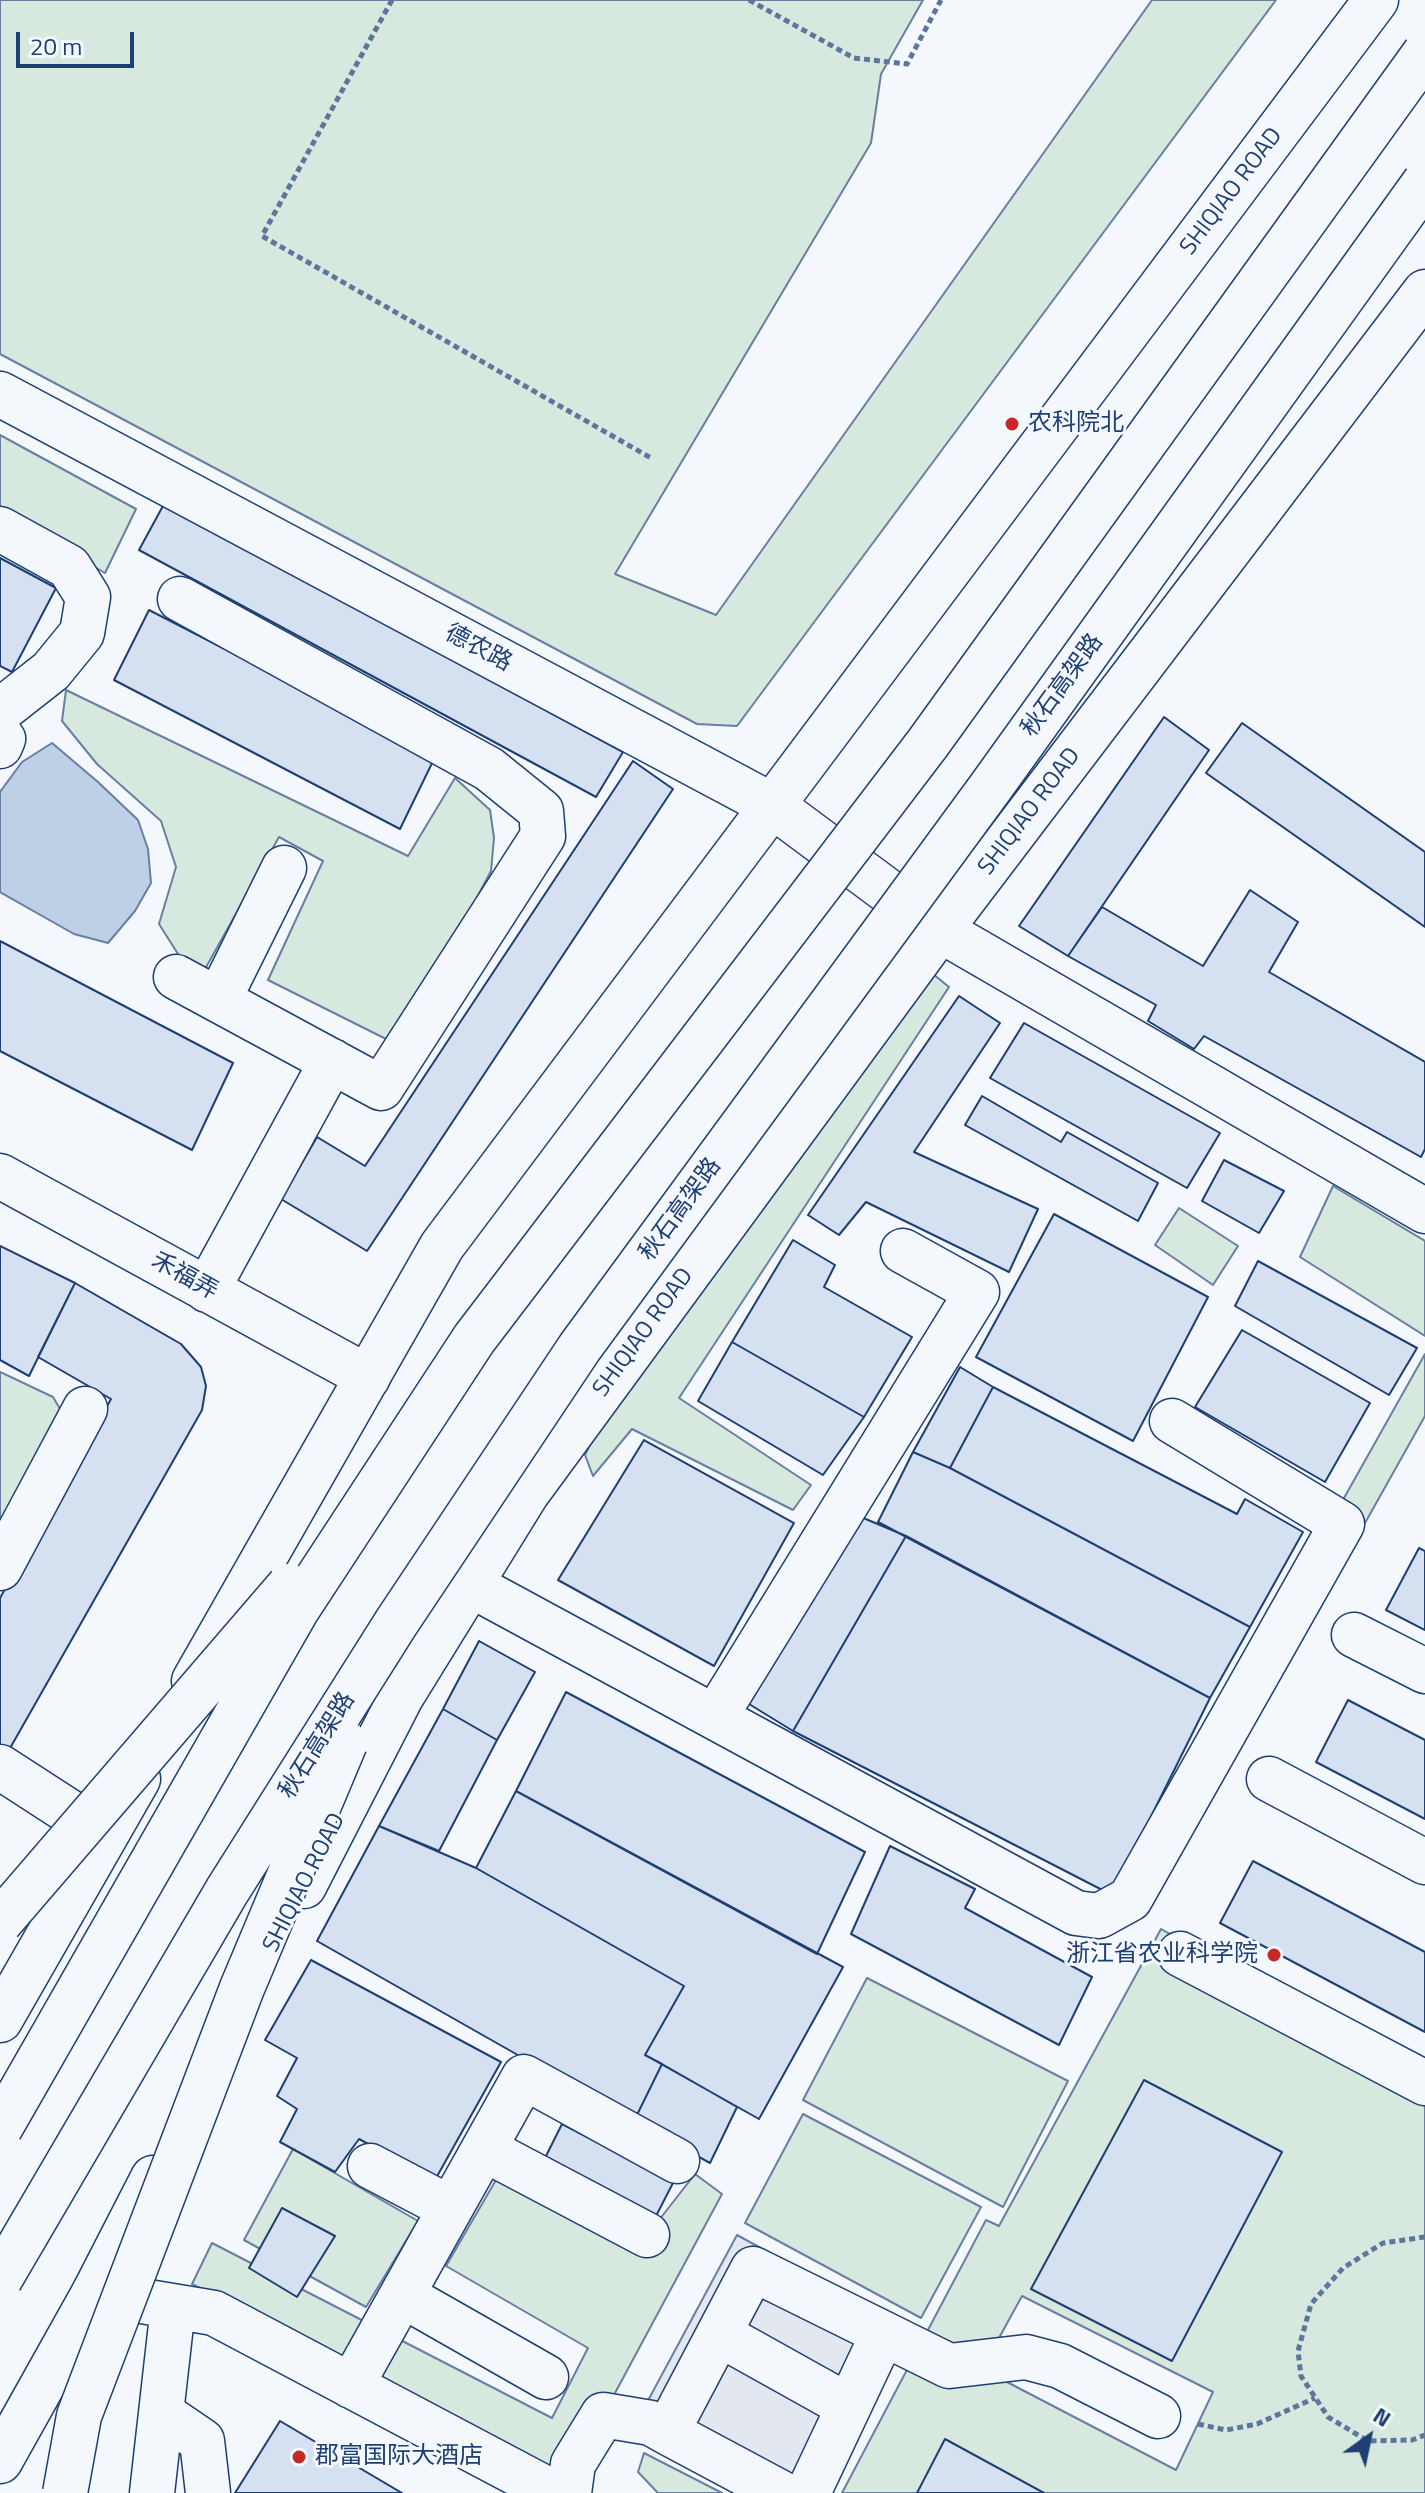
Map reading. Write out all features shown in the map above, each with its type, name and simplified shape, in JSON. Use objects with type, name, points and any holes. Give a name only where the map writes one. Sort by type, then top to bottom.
[{"type":"main road","name":"SHIQIAO ROAD","points":[[0,2020],[442,1246],[1376,0]]},
{"type":"main road","points":[[0,2128],[296,1611],[474,1339],[928,743],[1425,53]]},
{"type":"main road","name":"秋石高架路","points":[[0,2279],[227,1891],[396,1623],[580,1347],[999,775],[1425,182]]},
{"type":"main road","name":"SHIQIAO ROAD","points":[[0,2461],[94,2293],[401,1697],[527,1493],[940,930],[1425,292]]},
{"type":"main road","name":"德农路","points":[[0,394],[773,806],[940,930],[1425,1211]]},
{"type":"main road","points":[[0,529],[69,567],[88,597],[82,633],[51,671],[0,711]]},
{"type":"main road","points":[[176,977],[381,1088],[543,836],[541,811],[489,769],[180,599]]},
{"type":"main road","points":[[0,735],[3,739],[0,746]]},
{"type":"main road","points":[[219,999],[284,868]]},
{"type":"main road","points":[[207,1290],[332,1061]]},
{"type":"main road","name":"禾福弄","points":[[0,1176],[368,1377]]},
{"type":"main road","points":[[715,1717],[977,1292],[903,1251]]},
{"type":"main road","points":[[0,1568],[85,1409]]},
{"type":"main road","points":[[471,1585],[1076,1913],[1099,1916],[1130,1899],[1342,1524],[1172,1421]]},
{"type":"main road","points":[[0,1922],[382,1478]]},
{"type":"main road","points":[[65,2493],[84,2401],[242,1988],[396,1623]]},
{"type":"main road","points":[[1354,1635],[1425,1671]]},
{"type":"main road","points":[[0,1767],[105,1835]]},
{"type":"main road","points":[[1269,1779],[1425,1862]]},
{"type":"main road","points":[[1180,1954],[1425,2083]]},
{"type":"main road","points":[[351,2386],[524,2077],[677,2161]]},
{"type":"main road","points":[[484,2149],[647,2235]]},
{"type":"main road","points":[[370,2166],[450,2208]]},
{"type":"main road","points":[[667,2432],[753,2269],[949,2366],[1026,2357],[1060,2366],[1098,2366],[1158,2416]]},
{"type":"main road","points":[[94,2293],[214,2313],[554,2493]]},
{"type":"main road","points":[[402,2295],[546,2377]]},
{"type":"main road","points":[[152,2493],[173,2307]]},
{"type":"main road","points":[[719,2334],[848,2406]]},
{"type":"main road","points":[[808,2493],[883,2334]]},
{"type":"main road","points":[[161,2413],[202,2441],[208,2493]]},
{"type":"main road","points":[[569,2493],[573,2464],[603,2415],[651,2423],[781,2493]]},
{"type":"path","points":[[392,0],[262,236],[651,458]]},
{"type":"path","points":[[749,0],[854,58],[907,64],[941,0]]},
{"type":"path","points":[[1425,2237],[1383,2243],[1343,2268],[1311,2304],[1298,2351],[1301,2376],[1328,2417],[1368,2441],[1412,2440],[1425,2435]]},
{"type":"path","points":[[1158,2416],[1226,2430],[1257,2424],[1315,2398]]},
{"type":"shaded area","points":[[0,0],[923,0],[881,74],[871,143],[615,574],[716,615],[1152,0],[1276,0],[737,726],[697,724],[0,354]]},
{"type":"shaded area","points":[[0,435],[136,509],[105,573],[0,512]]},
{"type":"shaded area","points":[[66,690],[408,856],[455,778],[490,810],[494,838],[491,871],[398,1045],[268,980],[323,861],[279,837],[205,969],[178,954],[159,924],[176,867],[161,821],[97,764],[62,721]]},
{"type":"shaded area","points":[[933,974],[949,987],[679,1398],[811,1485],[793,1510],[632,1429],[593,1476],[585,1455],[600,1424]]},
{"type":"shaded area","points":[[1333,1186],[1425,1241],[1425,1336],[1300,1257]]},
{"type":"shaded area","points":[[1179,1208],[1238,1246],[1213,1285],[1155,1245]]},
{"type":"shaded area","points":[[1425,1354],[1425,1416],[1235,1755],[1209,1738]]},
{"type":"shaded area","points":[[0,1372],[53,1397],[66,1419],[0,1554]]},
{"type":"shaded area","points":[[1161,1929],[1425,2078],[1425,2493],[842,2493],[986,2220],[999,2226]],"holes":[[[1022,2296],[1213,2392],[1176,2470],[982,2369]]]},
{"type":"shaded area","points":[[867,1978],[1068,2081],[1003,2207],[803,2100]]},
{"type":"shaded area","points":[[803,2114],[981,2207],[921,2318],[745,2223]]},
{"type":"shaded area","points":[[293,2149],[418,2221],[366,2307],[244,2240]]},
{"type":"shaded area","points":[[500,2173],[634,2252],[695,2174],[722,2194],[615,2393],[554,2472],[192,2284],[212,2243],[552,2418],[588,2348],[446,2266]]},
{"type":"shaded area","points":[[737,2235],[909,2329],[823,2493],[630,2434]]},
{"type":"shaded area","points":[[644,2453],[722,2493],[658,2493],[638,2472]]},
{"type":"water","points":[[52,743],[138,820],[148,849],[151,883],[135,911],[108,943],[74,934],[0,892],[0,792],[22,762]]},
{"type":"building","points":[[164,504],[623,752],[596,797],[139,550]]},
{"type":"building","points":[[0,558],[56,588],[12,672],[0,666]]},
{"type":"building","points":[[149,610],[435,757],[400,829],[114,680]]},
{"type":"building","points":[[1164,717],[1209,750],[1068,956],[1019,926]]},
{"type":"building","points":[[1242,723],[1425,852],[1425,927],[1206,773]]},
{"type":"building","points":[[633,761],[673,789],[367,1251],[281,1199],[317,1137],[365,1166]]},
{"type":"building","points":[[1250,890],[1298,922],[1269,972],[1425,1062],[1425,1149],[1421,1157],[1204,1036],[1194,1049],[1148,1021],[1156,1005],[1068,956],[1102,907],[1203,966]]},
{"type":"building","points":[[0,941],[233,1063],[192,1150],[0,1051]]},
{"type":"building","points":[[959,996],[1000,1023],[914,1152],[1038,1209],[1009,1272],[866,1202],[839,1235],[808,1215]]},
{"type":"building","points":[[1024,1023],[1220,1133],[1187,1188],[990,1078]]},
{"type":"building","points":[[982,1096],[1061,1142],[1067,1132],[1158,1183],[1138,1221],[965,1125]]},
{"type":"building","points":[[1224,1160],[1284,1191],[1259,1233],[1202,1201]]},
{"type":"building","points":[[1054,1214],[1208,1297],[1133,1441],[976,1357]]},
{"type":"building","points":[[793,1240],[835,1265],[824,1287],[912,1337],[864,1417],[732,1342]]},
{"type":"building","points":[[0,1246],[75,1283],[29,1376],[0,1360]]},
{"type":"building","points":[[1258,1261],[1417,1348],[1389,1395],[1235,1306]]},
{"type":"building","points":[[75,1283],[181,1344],[201,1367],[206,1386],[202,1410],[9,1750],[0,1745],[0,1598],[111,1399],[38,1357]]},
{"type":"building","points":[[1242,1330],[1370,1403],[1325,1482],[1195,1407]]},
{"type":"building","points":[[732,1342],[864,1417],[823,1475],[698,1401]]},
{"type":"building","points":[[960,1367],[993,1387],[950,1468],[913,1452]]},
{"type":"building","points":[[993,1387],[1237,1514],[1245,1499],[1303,1532],[1250,1627],[950,1468]]},
{"type":"building","points":[[644,1440],[794,1523],[714,1666],[558,1580]]},
{"type":"building","points":[[913,1452],[950,1468],[1250,1627],[1210,1698],[878,1522]]},
{"type":"building","points":[[861,1517],[906,1536],[793,1731],[749,1704]]},
{"type":"building","points":[[906,1536],[1210,1698],[1112,1895],[793,1731]]},
{"type":"building","points":[[1419,1548],[1425,1551],[1425,1630],[1386,1610]]},
{"type":"building","points":[[479,1641],[535,1672],[497,1740],[443,1709]]},
{"type":"building","points":[[566,1692],[865,1852],[817,1954],[516,1791]]},
{"type":"building","points":[[1348,1700],[1425,1740],[1425,1819],[1316,1762]]},
{"type":"building","points":[[443,1709],[497,1740],[439,1851],[379,1826]]},
{"type":"building","points":[[516,1791],[843,1967],[759,2119],[645,2055],[684,1986],[476,1868]]},
{"type":"building","points":[[379,1826],[476,1868],[684,1986],[645,2055],[662,2064],[634,2121],[317,1941]]},
{"type":"building","points":[[890,1846],[975,1889],[965,1908],[1092,1977],[1059,2045],[851,1934]]},
{"type":"building","points":[[1253,1861],[1425,1952],[1425,2032],[1220,1923]]},
{"type":"building","points":[[311,1960],[501,2062],[435,2180],[359,2139],[335,2172],[280,2142],[297,2109],[277,2096],[297,2058],[265,2040]]},
{"type":"building","points":[[662,2064],[737,2107],[710,2163],[634,2121]]},
{"type":"building","points":[[1144,2080],[1282,2152],[1172,2361],[1031,2289]]},
{"type":"building","points":[[562,2124],[674,2181],[656,2216],[544,2160]]},
{"type":"building","points":[[282,2208],[335,2236],[297,2297],[249,2268]]},
{"type":"building","name":"郡富国际大酒店","points":[[280,2421],[402,2493],[235,2493]]},
{"type":"building","points":[[945,2439],[1044,2493],[917,2493]]},
{"type":"place","name":"农科院北","points":[[1012,424]]},
{"type":"place","name":"浙江省农业科学院","points":[[1274,1955]]},
{"type":"place","name":"郡富国际大酒店","points":[[299,2457]]}]
